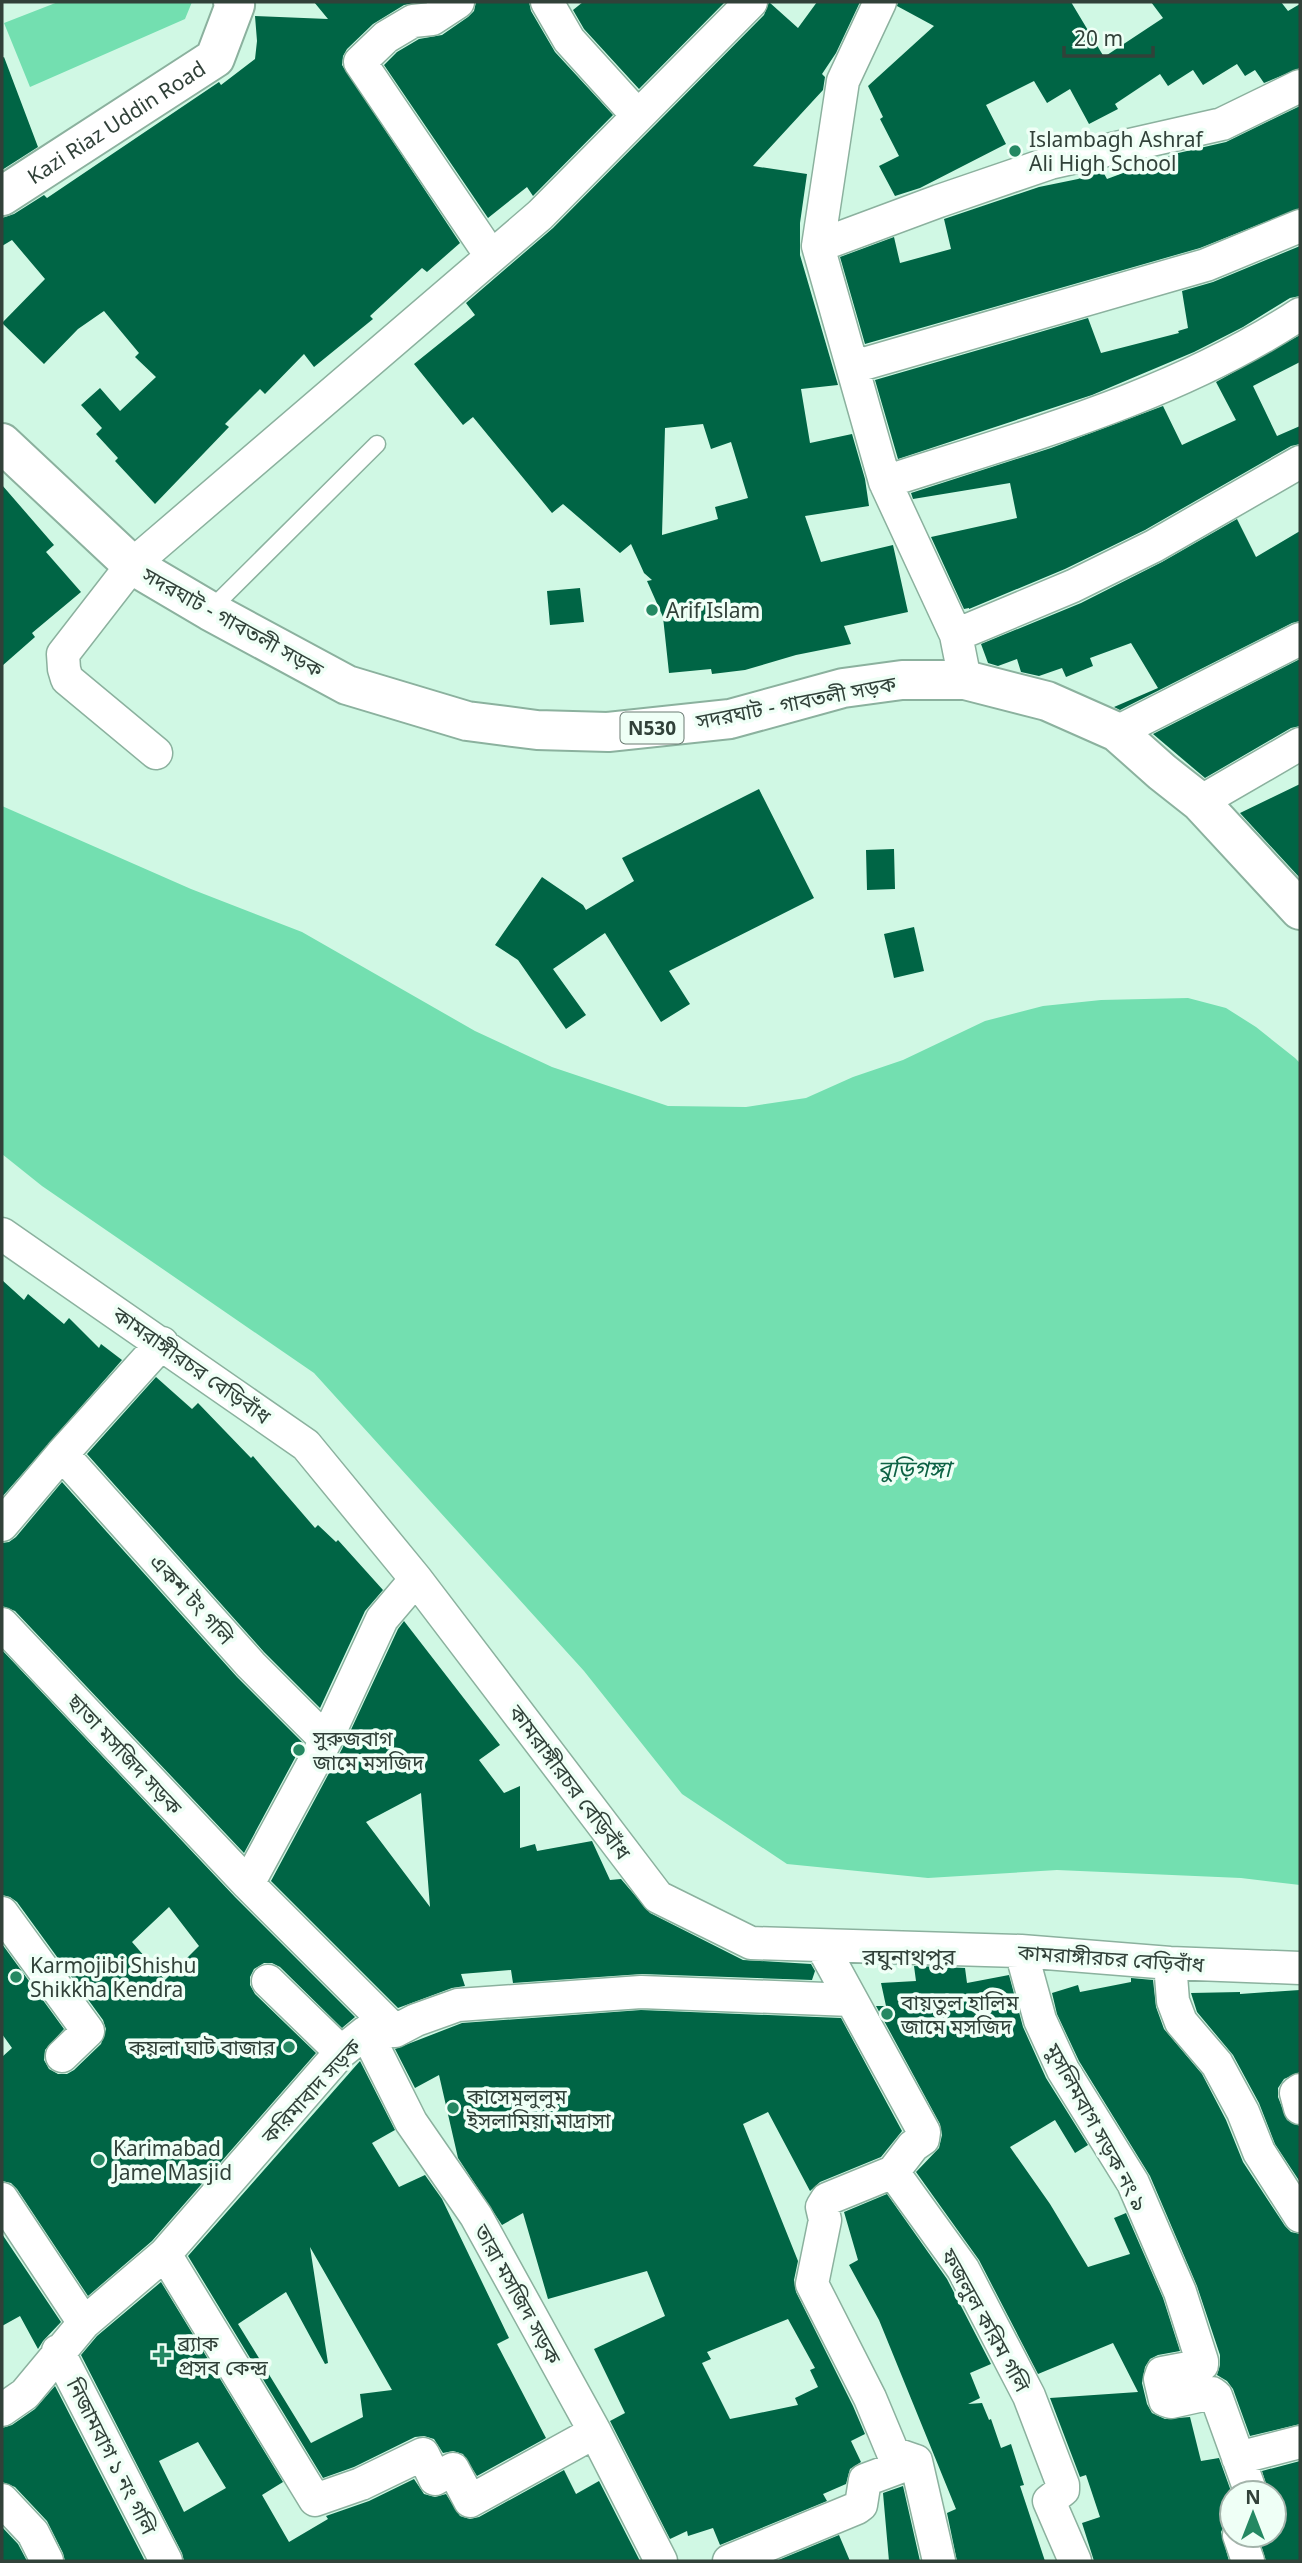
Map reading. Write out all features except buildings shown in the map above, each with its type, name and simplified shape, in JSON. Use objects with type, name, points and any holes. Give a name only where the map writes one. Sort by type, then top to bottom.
[{"type":"main road","name":"Kazi Riaz Uddin Road","points":[[2,196],[215,58],[235,5],[233,2]]},
{"type":"main road","name":"সদরঘাট - গাবতলী সড়ক","points":[[2,443],[132,565],[210,611],[347,685],[467,721],[537,730],[608,733],[730,719],[843,688],[902,680],[965,680],[1046,701],[1117,732],[1200,802],[1295,896]]},
{"type":"street","points":[[458,2],[432,19],[413,21],[386,37],[360,62],[491,256]]},
{"type":"street","points":[[547,2],[569,40],[638,116]]},
{"type":"street","points":[[156,753],[67,679],[64,669],[63,654],[132,565],[540,215],[751,2]]},
{"type":"street","points":[[880,2],[843,81],[818,246],[885,482],[956,635],[965,680]]},
{"type":"street","points":[[818,246],[1050,163],[1222,124],[1300,86]]},
{"type":"street","points":[[853,367],[1206,265],[1300,226]]},
{"type":"street","points":[[885,482],[1062,425],[1191,376],[1273,332],[1300,314]]},
{"type":"street","points":[[956,635],[1073,586],[1154,547],[1300,462]]},
{"type":"street","points":[[1117,732],[1300,639]]},
{"type":"street","points":[[1200,802],[1300,744]]},
{"type":"street","name":"কামরাঙ্গীরচর বেড়িবাঁধ","points":[[2,1234],[306,1445],[416,1579],[658,1897],[751,1943],[1021,1951],[1170,1963],[1300,1968]]},
{"type":"street","points":[[2,1525],[162,1343]]},
{"type":"street","name":"একশ টং গলি","points":[[62,1454],[251,1665],[326,1740]]},
{"type":"street","points":[[248,1884],[326,1740],[382,1619],[416,1579]]},
{"type":"street","name":"ছাতা মসজিদ সড়ক","points":[[2,1624],[248,1884],[381,2032]]},
{"type":"street","points":[[2,1913],[88,2031],[62,2056]]},
{"type":"street","points":[[822,1946],[924,2132],[923,2140],[914,2146],[893,2172],[827,2199],[822,2207],[825,2220],[812,2284],[870,2398],[892,2453],[916,2461]]},
{"type":"street","name":"মুসলিমবাগ সড়ক নং ৯","points":[[1021,1951],[1040,2020],[1063,2070],[1133,2183],[1180,2292],[1202,2365],[1160,2375],[1165,2400],[1167,2403],[1215,2394],[1246,2479]]},
{"type":"street","points":[[1170,1963],[1173,2001],[1181,2022],[1217,2064],[1243,2112],[1259,2152],[1300,2216]]},
{"type":"street","points":[[268,1981],[341,2052]]},
{"type":"street","name":"করিমাবাদ সড়ক","points":[[2,2410],[25,2394],[83,2323],[165,2254],[341,2052],[381,2032],[458,2006],[641,1992],[851,2000]]},
{"type":"street","name":"তারা মসজিদ সড়ক","points":[[381,2032],[411,2122],[476,2216],[595,2432],[661,2561]]},
{"type":"street","points":[[1300,2090],[1296,2093],[1300,2108]]},
{"type":"street","points":[[1300,2120],[1296,2125],[1300,2135]]},
{"type":"street","name":"ফজলুল করিম গলি","points":[[893,2172],[963,2269],[1029,2396],[1063,2485],[1063,2490],[1049,2501],[1075,2561]]},
{"type":"street","points":[[2,2199],[83,2323]]},
{"type":"street","points":[[165,2254],[315,2500],[360,2484],[423,2454],[435,2479],[453,2469],[470,2501],[595,2432]]},
{"type":"street","name":"নিজামবাগ ১ নং গলি","points":[[58,2351],[166,2561]]},
{"type":"street","points":[[1238,2458],[1300,2442]]},
{"type":"street","points":[[729,2561],[857,2508],[861,2505],[865,2480],[916,2461]]},
{"type":"street","points":[[916,2461],[939,2561]]},
{"type":"street","points":[[2,2500],[33,2533],[47,2561]]},
{"type":"lane","points":[[210,611],[377,444]]},
{"type":"water","points":[[58,2],[192,2],[185,19],[30,87],[4,23]]},
{"type":"water","name":"বুড়িগঙ্গা","points":[[2,806],[191,889],[302,932],[475,1031],[552,1067],[668,1106],[746,1107],[806,1098],[853,1077],[903,1060],[985,1021],[1043,1006],[1101,1000],[1188,998],[1226,1008],[1256,1027],[1295,1058],[1300,1063],[1300,1885],[1241,1878],[1057,1870],[928,1878],[787,1864],[682,1794],[584,1671],[314,1373],[42,1186],[2,1154]]},
{"type":"place","name":"Islambagh Ashraf Ali High School","points":[[1015,151]]},
{"type":"place","name":"Arif Islam","points":[[652,610]]},
{"type":"place","name":"সুরুজবাগ জামে মসজিদ","points":[[299,1750]]},
{"type":"place","name":"Karmojibi Shishu Shikkha Kendra","points":[[16,1977]]},
{"type":"place","name":"বায়তুল হালিম জামে মসজিদ","points":[[887,2014]]},
{"type":"place","name":"কয়লা ঘাট বাজার","points":[[289,2047]]},
{"type":"place","name":"কাসেমুলুলুম ইসলামিয়া মাদ্রাসা","points":[[453,2108]]},
{"type":"place","name":"Karimabad Jame Masjid","points":[[99,2160]]},
{"type":"place","name":"ব্র্যাক প্রসব কেন্দ্র","points":[[162,2355]]},
{"type":"district","name":"রঘুনাথপুর","points":[[909,1956]]}]
